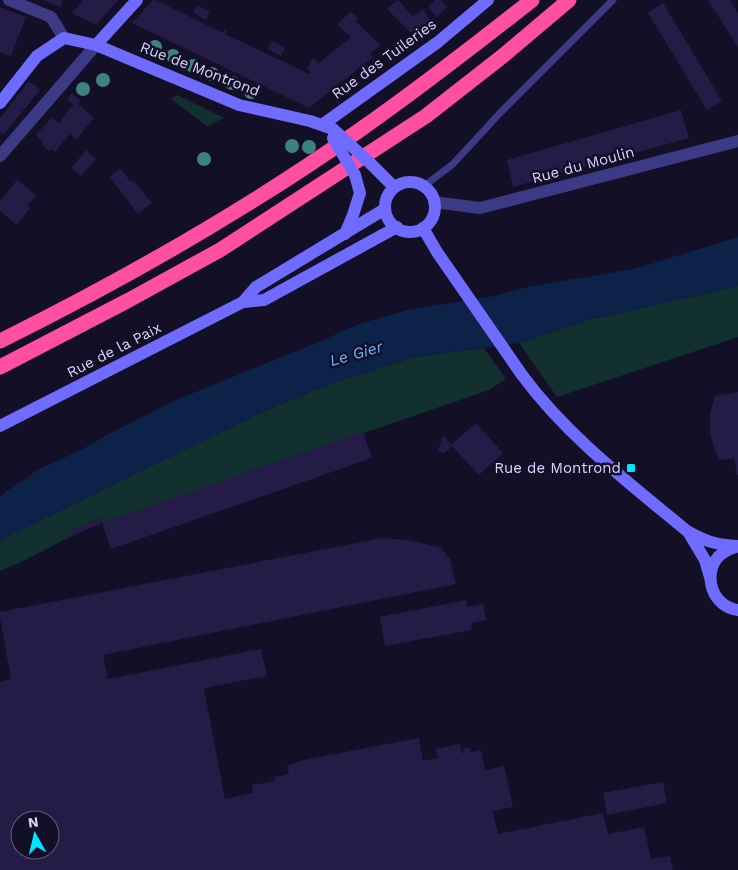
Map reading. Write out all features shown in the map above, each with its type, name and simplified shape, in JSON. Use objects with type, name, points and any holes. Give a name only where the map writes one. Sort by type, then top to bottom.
[{"type":"highway","points":[[0,341],[163,255],[279,184],[406,97],[532,0]]},
{"type":"highway","points":[[0,367],[220,250],[426,116],[570,0]]},
{"type":"main road","points":[[96,45],[137,0]]},
{"type":"main road","name":"Rue des Tuileries","points":[[329,130],[488,0]]},
{"type":"main road","name":"Rue de Montrond","points":[[64,38],[96,45],[239,105],[329,130],[373,166],[394,187]]},
{"type":"main road","points":[[0,103],[37,56],[64,38]]},
{"type":"main road","points":[[329,130],[355,175],[360,193],[344,234]]},
{"type":"main road","points":[[409,182],[424,186],[434,202],[433,216],[427,224],[423,228],[410,231],[403,230],[392,224],[386,209],[387,197],[394,187],[409,182]]},
{"type":"main road","name":"Rue de la Paix","points":[[243,302],[256,287],[386,209]]},
{"type":"main road","name":"Rue de la Paix","points":[[0,426],[243,302],[264,300],[396,227]]},
{"type":"main road","points":[[423,228],[437,252],[536,395],[594,453],[687,531],[701,539],[719,545],[738,546]]},
{"type":"main road","points":[[687,531],[706,560],[712,588],[717,598],[724,605],[737,611]]},
{"type":"main road","points":[[710,577],[712,567],[718,558],[726,550],[738,546]]},
{"type":"street","points":[[9,0],[51,17],[64,38]]},
{"type":"street","points":[[0,156],[96,45]]},
{"type":"street","name":"Rue du Moulin","points":[[434,202],[480,208],[738,141]]},
{"type":"lane","points":[[424,186],[453,164],[613,0]]},
{"type":"green space","points":[[177,95],[224,118],[207,126],[171,99]]},
{"type":"green space","points":[[738,286],[738,337],[557,397],[519,343],[584,321]]},
{"type":"green space","points":[[484,348],[506,379],[489,390],[102,523],[100,518],[73,530],[74,535],[0,571],[0,540],[258,414],[332,383],[415,357]]},
{"type":"water","name":"Le Gier","points":[[738,237],[738,286],[584,321],[519,343],[415,357],[332,383],[258,414],[0,540],[0,496],[39,469],[81,450],[176,400],[359,324],[411,309],[489,297],[532,286],[634,269]]},
{"type":"building","points":[[43,0],[63,0],[60,7]]},
{"type":"building","points":[[83,0],[118,0],[96,25],[72,13]]},
{"type":"building","points":[[153,0],[223,33],[225,29],[227,30],[225,34],[310,74],[311,72],[307,70],[313,58],[319,63],[351,37],[337,24],[351,12],[358,18],[355,21],[381,45],[369,54],[373,57],[309,108],[132,23]]},
{"type":"building","points":[[398,0],[413,16],[423,9],[431,22],[418,31],[417,29],[411,33],[387,9]]},
{"type":"building","points":[[435,0],[441,0],[447,7],[437,17],[428,7]]},
{"type":"building","points":[[708,0],[730,0],[738,13],[738,47]]},
{"type":"building","points":[[663,3],[722,101],[707,110],[648,13]]},
{"type":"building","points":[[197,5],[210,12],[206,20],[193,13]]},
{"type":"building","points":[[0,7],[26,17],[11,56],[0,52]]},
{"type":"building","points":[[272,41],[285,48],[281,56],[268,49]]},
{"type":"building","points":[[29,81],[40,90],[3,135],[0,132],[0,118]]},
{"type":"building","points":[[72,93],[80,101],[78,104],[94,118],[76,140],[70,134],[55,152],[51,149],[49,151],[41,144],[43,142],[36,135],[52,117],[59,123],[73,105],[67,99]]},
{"type":"building","points":[[681,110],[689,138],[513,187],[507,160]]},
{"type":"building","points":[[86,150],[96,159],[81,176],[71,168]]},
{"type":"building","points":[[120,168],[152,203],[138,214],[110,177]]},
{"type":"building","points":[[17,180],[36,195],[27,206],[30,208],[17,225],[0,211],[0,201]]},
{"type":"building","points":[[738,392],[737,475],[734,458],[720,460],[715,451],[710,433],[710,414],[715,396]]},
{"type":"building","points":[[476,423],[503,453],[479,475],[452,446],[444,453],[438,451],[443,435],[451,445]]},
{"type":"building","points":[[363,432],[372,458],[111,549],[102,523]]},
{"type":"building","points":[[100,518],[102,523],[74,535],[73,530]]},
{"type":"building","points":[[382,538],[407,540],[440,547],[450,559],[456,584],[103,655],[108,679],[261,649],[267,676],[204,688],[225,799],[253,793],[252,785],[275,781],[274,777],[289,774],[287,766],[303,760],[419,738],[423,761],[438,758],[436,749],[460,744],[462,753],[464,753],[463,748],[470,747],[471,752],[481,750],[485,770],[504,766],[513,807],[493,811],[498,834],[603,813],[608,834],[644,827],[651,859],[670,856],[673,870],[0,870],[0,682],[11,679],[0,612]]},
{"type":"building","points":[[466,600],[467,607],[483,604],[486,620],[471,623],[472,630],[385,646],[380,617]]},
{"type":"building","points":[[663,782],[667,803],[607,815],[603,793]]},
{"type":"place","name":"Rue de Montrond","points":[[631,468]]}]
